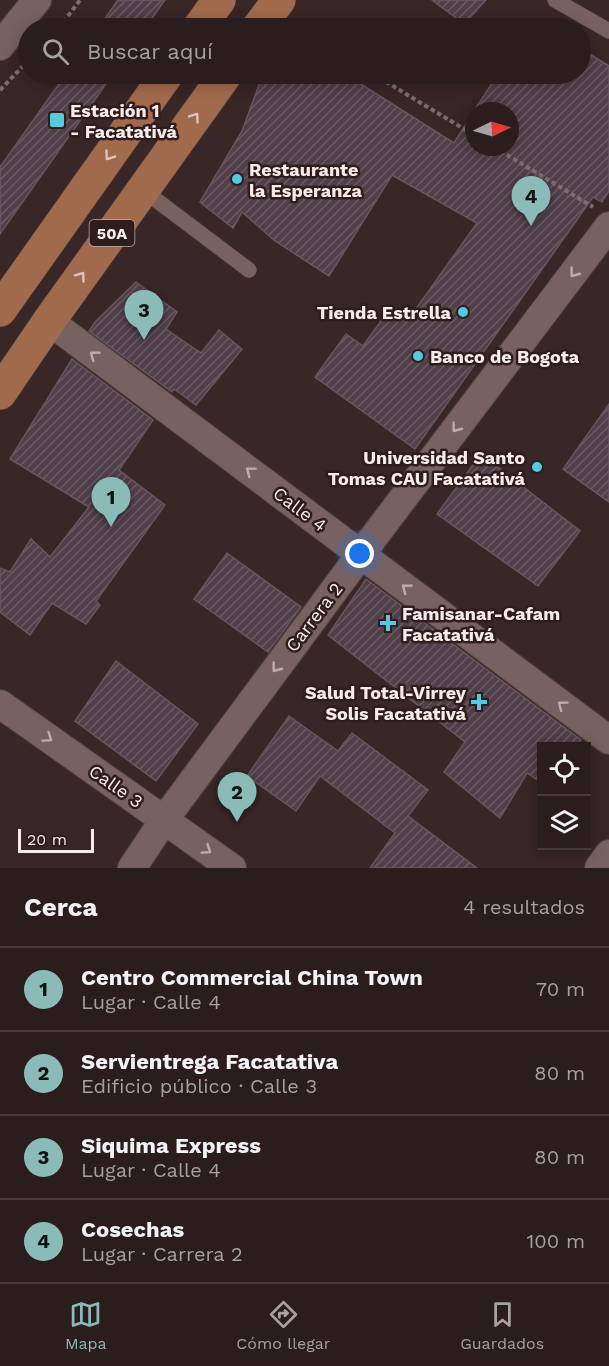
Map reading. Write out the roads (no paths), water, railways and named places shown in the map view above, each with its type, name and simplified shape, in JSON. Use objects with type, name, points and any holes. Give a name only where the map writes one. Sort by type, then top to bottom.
[{"type":"main road","points":[[206,18],[219,0]]},
{"type":"main road","points":[[266,18],[279,0]]},
{"type":"main road","name":"50A","points":[[0,310],[160,84]]},
{"type":"main road","name":"50A","points":[[0,393],[219,84]]},
{"type":"street","points":[[22,18],[36,0]]},
{"type":"street","points":[[0,46],[18,23]]},
{"type":"street","name":"Carrera 2","points":[[132,868],[164,820],[361,554],[604,219]]},
{"type":"street","name":"Calle 4","points":[[49,321],[609,740]]},
{"type":"street","name":"Calle 3","points":[[0,704],[232,868]]},
{"type":"street","points":[[599,868],[609,854]]},
{"type":"lane","points":[[555,0],[586,18]]},
{"type":"lane","points":[[591,21],[609,31]]},
{"type":"lane","points":[[142,190],[249,270]]},
{"type":"place","name":"Estación 1 - Facatativá","points":[[57,120]]},
{"type":"place","name":"Restaurante la Esperanza","points":[[237,179]]},
{"type":"place","name":"Cosechas","points":[[531,226]]},
{"type":"place","name":"Tienda Estrella","points":[[463,312]]},
{"type":"place","name":"Siquima Express","points":[[144,340]]},
{"type":"place","name":"Banco de Bogota","points":[[418,356]]},
{"type":"place","name":"Universidad Santo Tomas CAU Facatativá","points":[[537,467]]},
{"type":"place","name":"Centro Commercial China Town","points":[[111,527]]},
{"type":"place","name":"Famisanar-Cafam Facatativá","points":[[388,623]]},
{"type":"place","name":"Salud Total-Virrey Solis Facatativá","points":[[479,702]]},
{"type":"place","name":"Servientrega Facatativa","points":[[237,822]]}]
